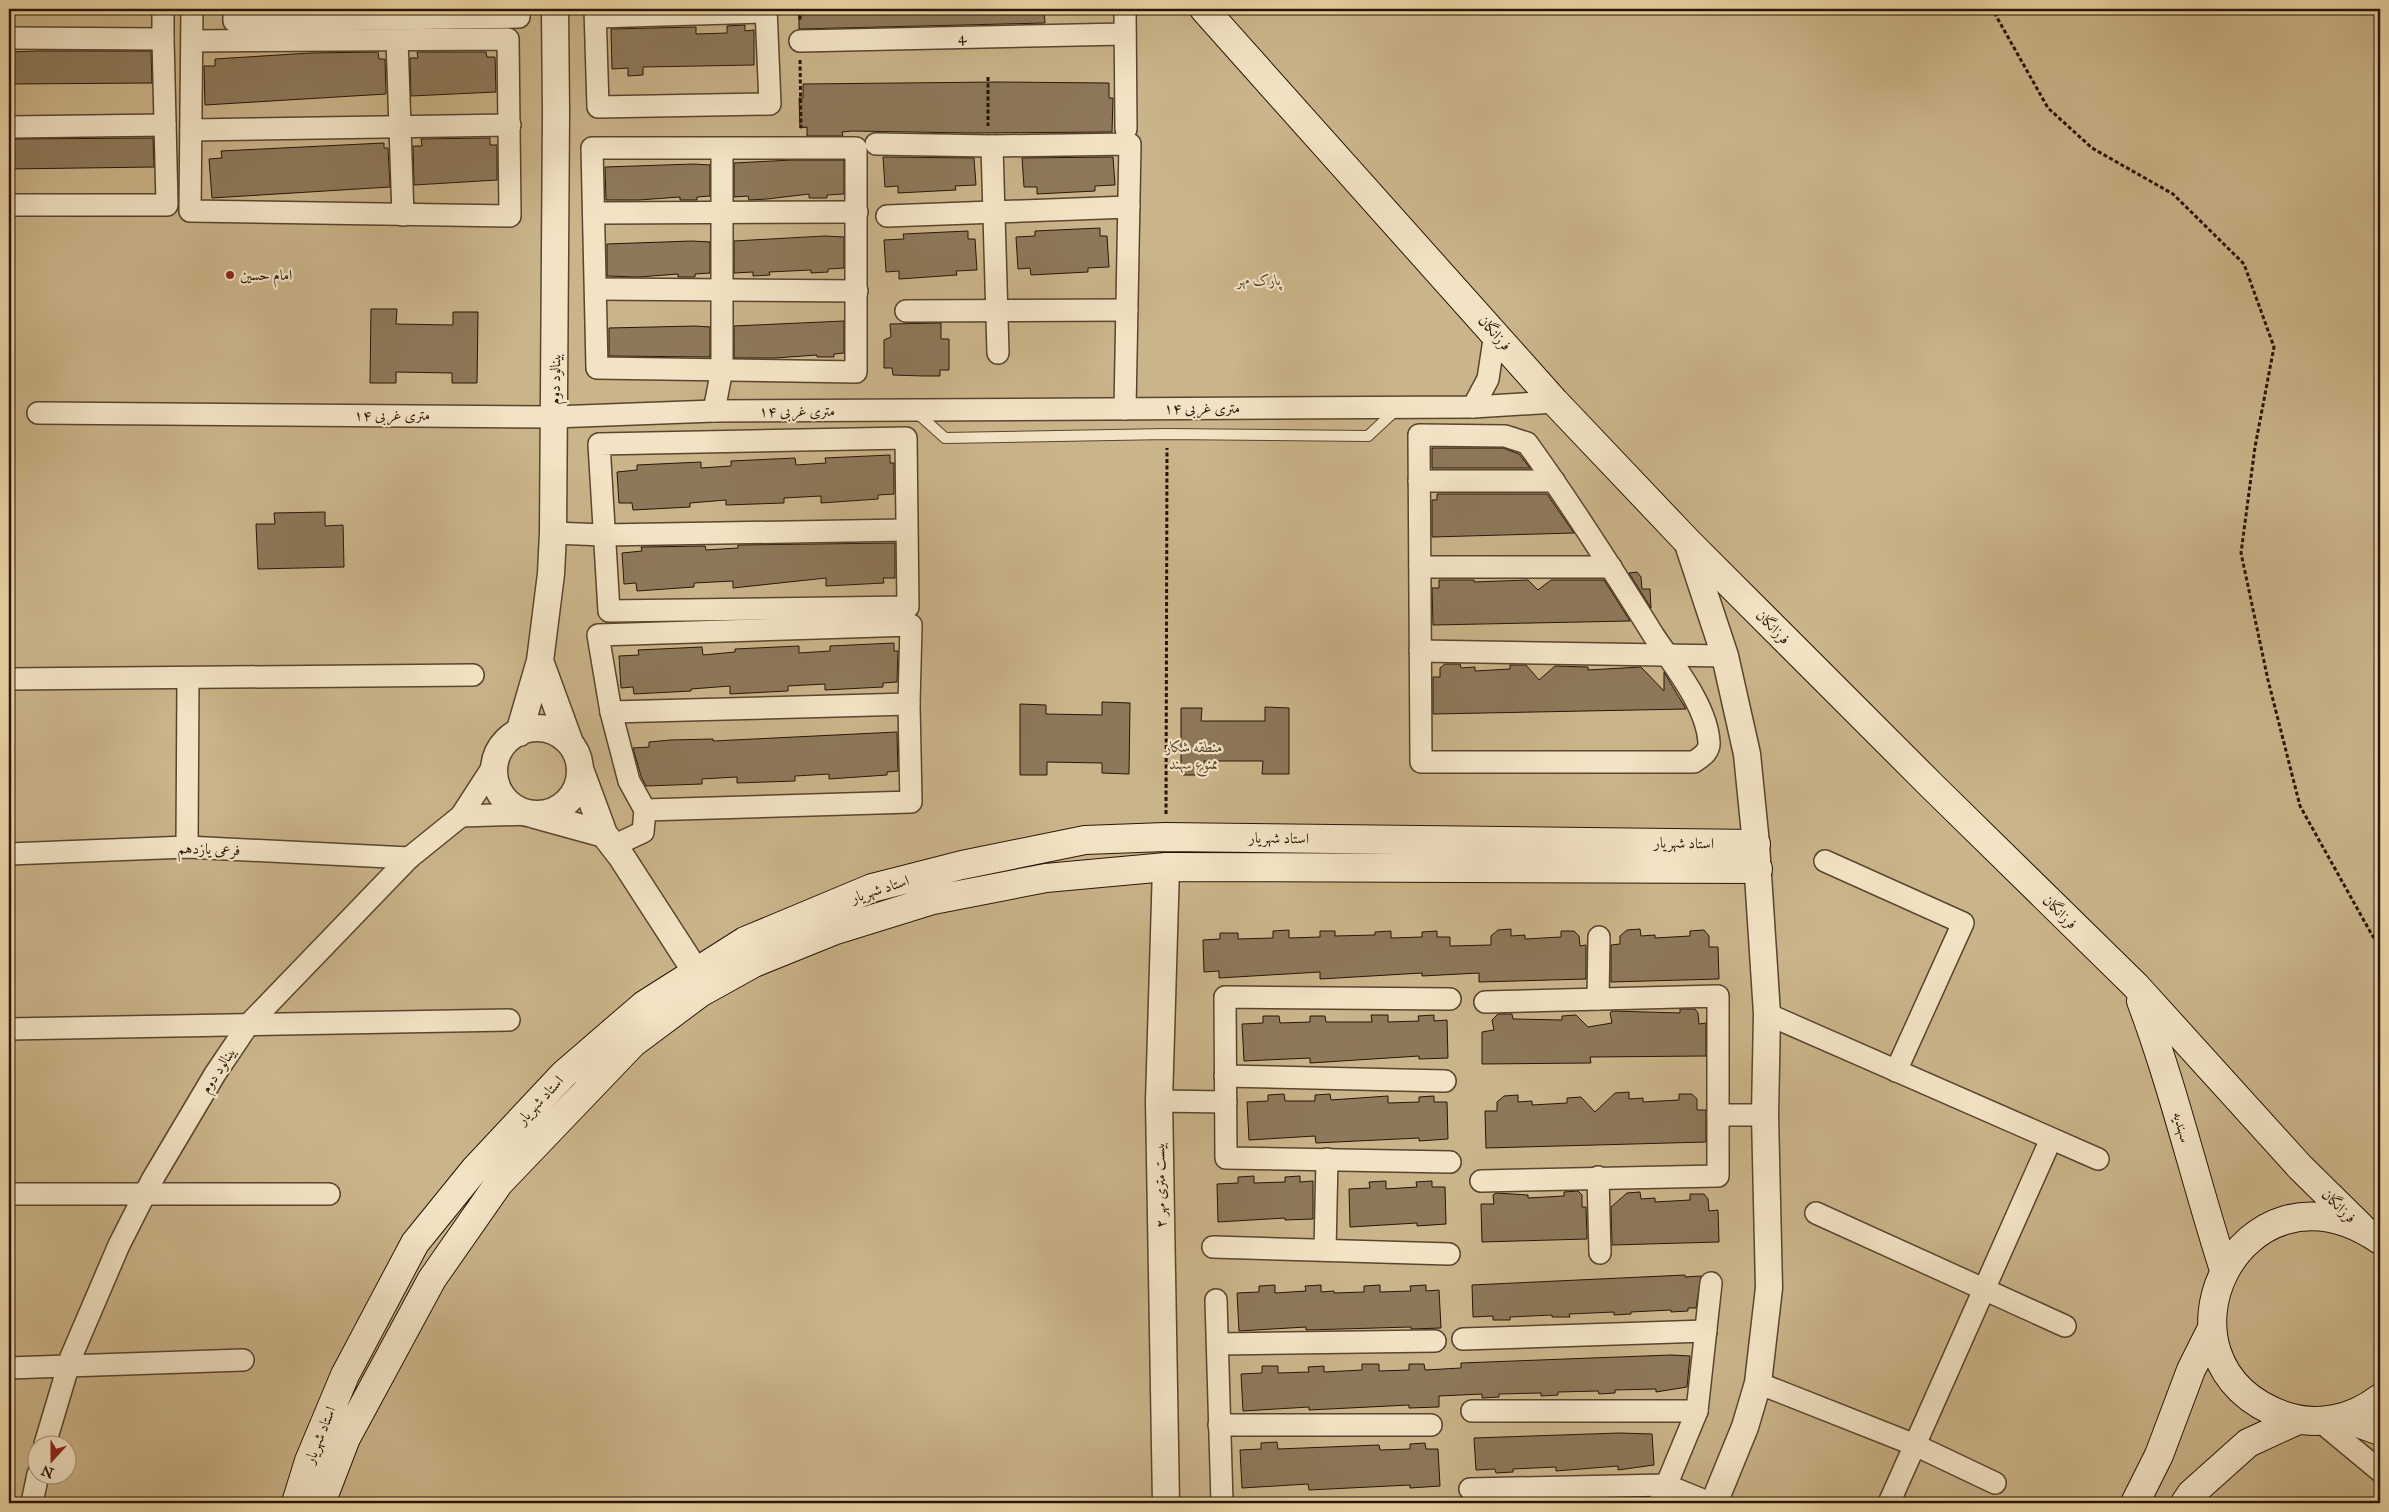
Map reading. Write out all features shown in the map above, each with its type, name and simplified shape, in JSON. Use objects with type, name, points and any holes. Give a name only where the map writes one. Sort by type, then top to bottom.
[{"type":"main road","name":"فرزانگان","points":[[1204,9],[1555,402],[1688,541],[1932,786],[2136,986],[2300,1167],[2371,1233]]},
{"type":"main road","name":"استاد شهریار","points":[[296,1503],[309,1461],[345,1375],[416,1243],[475,1169],[564,1074],[644,1005],[745,941],[872,888],[962,865],[1085,840],[1165,837],[1757,857]]},
{"type":"main road","points":[[1165,837],[1166,867]]},
{"type":"main road","name":"استاد شهریار","points":[[321,1503],[346,1438],[432,1279],[499,1183],[633,1043],[700,993],[754,963],[833,931],[933,900],[1046,878],[1166,867],[1757,857]]},
{"type":"main road","name":"سهندیه","points":[[2136,986],[2163,1059],[2202,1200],[2224,1270]]},
{"type":"main road","points":[[2371,1233],[2331,1217],[2299,1217],[2269,1226],[2243,1245],[2224,1270],[2214,1298],[2212,1328],[2220,1361],[2239,1389],[2266,1409],[2380,1431]]},
{"type":"main road","points":[[2135,1503],[2159,1454],[2191,1370],[2212,1328]]},
{"type":"main road","points":[[2185,1503],[2191,1494],[2248,1444],[2321,1420],[2369,1407],[2380,1398]]},
{"type":"street","points":[[9,205],[167,205],[163,9]]},
{"type":"street","points":[[192,9],[190,211],[510,216],[508,39],[193,41]]},
{"type":"street","points":[[234,9],[234,21],[407,13],[519,17],[519,9]]},
{"type":"street","name":"بینالود دوم","points":[[555,9],[556,141],[553,533],[551,574],[540,661],[570,743]]},
{"type":"street","points":[[1125,9],[1126,129]]},
{"type":"street","points":[[766,11],[770,104],[598,107],[596,13],[766,11]]},
{"type":"street","name":"4","points":[[800,41],[1125,34]]},
{"type":"street","points":[[9,38],[163,39]]},
{"type":"street","points":[[397,40],[403,215]]},
{"type":"street","points":[[9,127],[165,125]]},
{"type":"street","points":[[190,130],[510,125]]},
{"type":"street","points":[[990,137],[998,353]]},
{"type":"street","points":[[876,144],[990,137],[1130,144],[1125,409]]},
{"type":"street","points":[[592,148],[856,148],[857,212],[856,372],[597,368],[595,213],[592,148]]},
{"type":"street","points":[[714,411],[722,369],[722,149]]},
{"type":"street","points":[[887,216],[1129,207]]},
{"type":"street","points":[[595,213],[857,212]]},
{"type":"street","points":[[596,289],[857,291]]},
{"type":"street","points":[[906,311],[1127,310]]},
{"type":"street","points":[[1473,406],[1488,379],[1495,333]]},
{"type":"street","name":"۱۴ متری غربی","points":[[38,413],[554,417],[714,411],[1400,407],[1555,402]]},
{"type":"street","points":[[1419,435],[1505,436],[1527,442],[1611,567],[1703,712],[1709,748],[1704,755],[1694,762],[1421,762],[1419,481],[1419,435]]},
{"type":"street","points":[[906,438],[908,607],[609,611],[604,535],[599,444],[906,438]]},
{"type":"street","points":[[1419,481],[1554,481]]},
{"type":"street","points":[[553,533],[604,535],[906,530]]},
{"type":"street","points":[[1688,541],[1724,656],[1747,754],[1757,857],[1767,1014],[1765,1115],[1769,1288],[1758,1384],[1745,1427],[1714,1503]]},
{"type":"street","points":[[1420,567],[1611,567]]},
{"type":"street","points":[[645,810],[911,802],[909,704],[911,625],[598,635],[611,712],[630,782],[645,810],[643,832],[608,840],[533,814],[521,812],[509,804],[500,792],[495,779],[494,765],[499,752],[507,740],[519,732],[532,728],[546,729],[559,734],[570,743],[577,755],[580,769],[608,840],[696,972]]},
{"type":"street","points":[[1420,650],[1724,656]]},
{"type":"street","points":[[519,732],[540,661]]},
{"type":"street","points":[[9,679],[473,675]]},
{"type":"street","points":[[187,847],[188,678]]},
{"type":"street","points":[[611,712],[909,704]]},
{"type":"street","name":"بینالود دوم","points":[[48,1434],[68,1366],[119,1245],[145,1192],[215,1074],[248,1025],[410,858],[461,816],[494,765]]},
{"type":"street","points":[[461,816],[550,813],[568,802],[579,783],[580,769]]},
{"type":"street","name":"فرعی یازدهم","points":[[9,854],[187,847],[410,858]]},
{"type":"street","points":[[1825,861],[1963,923],[1896,1071]]},
{"type":"street","name":"بیست متری مهر ۲","points":[[1166,867],[1159,1101],[1166,1503]]},
{"type":"street","points":[[1598,999],[1599,936]]},
{"type":"street","points":[[1481,1181],[1598,1177],[1718,1176],[1718,996],[1485,1002]]},
{"type":"street","points":[[1450,999],[1225,998],[1226,1158],[1450,1162]]},
{"type":"street","points":[[1767,1014],[2098,1159]]},
{"type":"street","points":[[9,1029],[509,1020]]},
{"type":"street","points":[[1226,1076],[1445,1081]]},
{"type":"street","points":[[1159,1101],[1226,1102]]},
{"type":"street","points":[[1718,1115],[1765,1115]]},
{"type":"street","points":[[1889,1503],[2051,1139]]},
{"type":"street","points":[[1325,1250],[1327,1159]]},
{"type":"street","points":[[1598,1177],[1600,1253]]},
{"type":"street","points":[[9,1194],[145,1192],[329,1194]]},
{"type":"street","points":[[1816,1213],[2065,1326]]},
{"type":"street","points":[[1213,1247],[1449,1254]]},
{"type":"street","points":[[1662,1494],[1696,1411],[1712,1283]]},
{"type":"street","points":[[1216,1300],[1222,1503]]},
{"type":"street","points":[[1463,1338],[1706,1331]]},
{"type":"street","points":[[1218,1344],[1435,1341]]},
{"type":"street","points":[[9,1368],[243,1360]]},
{"type":"street","points":[[1758,1384],[1914,1445],[1995,1483]]},
{"type":"street","points":[[1472,1411],[1696,1411]]},
{"type":"street","points":[[2321,1420],[2380,1471]]},
{"type":"street","points":[[1219,1425],[1431,1425]]},
{"type":"street","points":[[32,1503],[36,1484]]},
{"type":"street","points":[[1470,1490],[1662,1494],[1710,1503]]},
{"type":"lane","points":[[915,411],[945,438],[1167,434],[1368,436],[1400,407]]},
{"type":"path","points":[[800,9],[800,128],[810,128]]},
{"type":"path","points":[[1989,9],[1995,14],[2048,108],[2092,148],[2173,194],[2244,264],[2274,347],[2255,447],[2241,553],[2268,680],[2300,806],[2380,946]]},
{"type":"path","points":[[988,77],[990,137]]},
{"type":"path","points":[[1165,837],[1167,434]]},
{"type":"green space","name":"منطقه شکار ممنوع سهند","points":[[9,9],[2380,9],[2380,1503],[9,1503]]},
{"type":"building","points":[[799,9],[1044,9],[1045,23],[799,29]]},
{"type":"building","points":[[745,25],[745,31],[754,30],[754,65],[643,67],[643,75],[628,76],[628,68],[612,69],[611,29],[696,27],[696,34],[727,33],[727,26]]},
{"type":"building","points":[[151,51],[152,83],[9,84],[9,52]]},
{"type":"building","points":[[378,52],[379,59],[385,59],[386,94],[205,105],[204,66],[215,66],[215,59],[310,53]]},
{"type":"building","points":[[417,52],[486,52],[487,57],[495,57],[496,92],[411,96],[410,58],[418,58]]},
{"type":"building","points":[[1109,83],[1109,98],[1113,98],[1112,132],[972,133],[852,131],[842,132],[843,136],[807,136],[807,127],[800,128],[799,98],[803,98],[803,84]]},
{"type":"building","points":[[153,138],[154,167],[9,169],[9,139]]},
{"type":"building","points":[[490,138],[490,145],[497,145],[497,180],[414,185],[413,146],[422,146],[421,139]]},
{"type":"building","points":[[384,143],[384,148],[388,148],[390,187],[212,198],[209,159],[222,158],[221,151]]},
{"type":"building","points":[[883,157],[974,158],[976,185],[955,186],[956,190],[898,193],[898,186],[885,187]]},
{"type":"building","points":[[1113,157],[1115,185],[1095,186],[1095,191],[1037,194],[1037,187],[1024,187],[1022,158]]},
{"type":"building","points":[[844,160],[844,194],[827,195],[827,198],[809,198],[809,194],[749,200],[748,196],[734,197],[734,163]]},
{"type":"building","points":[[710,165],[710,196],[697,197],[697,200],[680,200],[680,197],[606,200],[605,167]]},
{"type":"building","points":[[1100,228],[1100,236],[1107,236],[1109,267],[1088,268],[1088,272],[1031,275],[1030,268],[1018,269],[1016,237],[1035,236],[1035,231]]},
{"type":"building","points":[[968,231],[968,239],[975,239],[977,270],[956,271],[957,275],[899,279],[899,271],[886,272],[884,240],[904,239],[903,234]]},
{"type":"building","points":[[825,236],[844,237],[844,268],[828,269],[828,272],[811,273],[811,270],[769,272],[770,275],[753,276],[753,272],[734,273],[734,241]]},
{"type":"building","points":[[710,242],[710,273],[695,274],[695,277],[678,277],[678,274],[638,277],[607,276],[607,244]]},
{"type":"building","points":[[371,309],[397,309],[396,324],[453,325],[453,312],[478,312],[477,383],[452,383],[452,373],[396,372],[396,383],[370,383]]},
{"type":"building","points":[[844,321],[844,353],[834,354],[834,357],[817,357],[817,355],[734,358],[734,326]]},
{"type":"building","points":[[941,323],[941,339],[949,339],[949,370],[940,370],[940,376],[923,376],[893,375],[892,368],[884,368],[884,340],[891,337],[890,324]]},
{"type":"building","points":[[710,327],[710,357],[609,356],[609,328]]},
{"type":"building","points":[[1432,448],[1503,448],[1519,454],[1530,468],[1432,468]]},
{"type":"building","points":[[890,455],[890,463],[894,463],[894,494],[878,495],[878,499],[821,503],[821,496],[784,498],[784,503],[726,505],[726,500],[690,503],[690,507],[633,510],[632,503],[619,503],[617,472],[637,470],[637,465],[701,462],[701,468],[731,466],[731,461],[795,458],[796,465],[826,463],[825,458]]},
{"type":"building","points":[[1437,494],[1547,494],[1574,533],[1432,537],[1432,500],[1437,500]]},
{"type":"building","points":[[325,512],[325,526],[343,525],[344,567],[258,569],[256,524],[275,524],[274,513]]},
{"type":"building","points":[[895,543],[895,578],[883,578],[884,583],[826,586],[826,578],[733,588],[733,581],[694,583],[694,587],[637,591],[636,583],[624,584],[622,553],[642,551],[641,547],[705,546],[706,550],[738,548],[738,545]]},
{"type":"building","points":[[1637,572],[1641,577],[1642,589],[1650,589],[1651,608],[1629,573]]},
{"type":"building","points":[[1439,580],[1474,580],[1474,582],[1528,580],[1538,590],[1551,580],[1604,580],[1630,621],[1433,625],[1432,588],[1439,588]]},
{"type":"building","points":[[894,643],[894,651],[898,651],[897,682],[883,683],[883,687],[825,690],[825,684],[788,686],[788,691],[730,694],[730,686],[691,689],[691,691],[634,694],[633,687],[621,688],[619,656],[639,655],[638,650],[702,647],[703,655],[735,652],[735,649],[799,646],[799,653],[830,651],[830,646]]},
{"type":"building","points":[[1445,664],[1460,664],[1461,668],[1475,667],[1475,671],[1510,669],[1510,665],[1526,665],[1539,680],[1555,666],[1588,667],[1588,670],[1641,667],[1664,691],[1664,672],[1686,709],[1433,714],[1433,677],[1440,677],[1440,668]]},
{"type":"building","points":[[1102,702],[1130,703],[1129,774],[1102,773],[1102,763],[1047,762],[1047,775],[1020,775],[1020,704],[1046,705],[1046,714],[1102,715]]},
{"type":"building","points":[[1265,707],[1289,708],[1289,774],[1262,774],[1263,761],[1204,761],[1204,775],[1181,775],[1181,708],[1202,708],[1201,721],[1265,721]]},
{"type":"building","points":[[897,732],[898,771],[887,772],[887,775],[829,779],[829,774],[795,776],[795,781],[737,783],[737,777],[702,779],[702,784],[646,786],[633,748],[649,747],[649,742],[670,740],[713,739],[713,741]]},
{"type":"building","points":[[1511,929],[1511,936],[1525,935],[1525,939],[1561,937],[1561,931],[1574,931],[1579,936],[1580,946],[1586,945],[1586,979],[1479,982],[1479,973],[1422,976],[1422,973],[1320,979],[1320,972],[1219,978],[1219,971],[1204,972],[1203,940],[1220,939],[1220,933],[1238,933],[1238,939],[1273,938],[1273,931],[1289,930],[1289,938],[1320,937],[1320,931],[1335,931],[1335,936],[1375,935],[1375,932],[1391,931],[1391,938],[1422,937],[1422,932],[1437,931],[1437,937],[1450,937],[1450,946],[1491,945],[1491,936],[1498,930]]},
{"type":"building","points":[[1640,929],[1641,936],[1655,935],[1655,938],[1690,936],[1690,931],[1704,930],[1709,936],[1709,947],[1718,947],[1719,979],[1611,982],[1611,945],[1620,944],[1620,936],[1627,930]]},
{"type":"building","points":[[1680,1009],[1695,1009],[1698,1013],[1699,1024],[1706,1023],[1706,1056],[1590,1057],[1591,1063],[1482,1064],[1482,1032],[1494,1030],[1492,1020],[1498,1014],[1512,1014],[1513,1019],[1562,1020],[1562,1016],[1576,1015],[1588,1027],[1612,1023],[1610,1013],[1612,1011],[1680,1013]]},
{"type":"building","points":[[1371,1015],[1388,1015],[1388,1022],[1419,1021],[1418,1016],[1434,1015],[1434,1021],[1447,1020],[1448,1058],[1419,1059],[1419,1056],[1310,1063],[1310,1058],[1244,1061],[1242,1024],[1263,1023],[1263,1016],[1279,1016],[1280,1023],[1310,1022],[1310,1016],[1325,1016],[1326,1022],[1372,1022]]},
{"type":"building","points":[[1629,1092],[1629,1099],[1643,1098],[1643,1102],[1679,1100],[1679,1094],[1692,1094],[1697,1099],[1697,1110],[1706,1110],[1706,1142],[1486,1148],[1485,1111],[1497,1111],[1497,1102],[1504,1096],[1518,1095],[1518,1102],[1532,1101],[1532,1105],[1567,1103],[1567,1098],[1581,1097],[1595,1112],[1615,1093]]},
{"type":"building","points":[[1284,1094],[1285,1101],[1315,1101],[1315,1095],[1330,1094],[1331,1100],[1388,1096],[1388,1103],[1419,1102],[1419,1097],[1434,1096],[1434,1102],[1447,1102],[1448,1139],[1419,1141],[1419,1138],[1316,1143],[1315,1136],[1249,1140],[1247,1102],[1268,1101],[1268,1095]]},
{"type":"building","points":[[1254,1176],[1254,1183],[1285,1182],[1285,1177],[1300,1176],[1300,1182],[1313,1181],[1313,1219],[1285,1220],[1285,1218],[1218,1222],[1217,1184],[1238,1183],[1238,1177]]},
{"type":"building","points":[[1386,1181],[1386,1189],[1417,1187],[1416,1182],[1432,1181],[1432,1187],[1445,1187],[1446,1224],[1417,1226],[1417,1223],[1350,1227],[1349,1189],[1370,1188],[1369,1182]]},
{"type":"building","points":[[1578,1191],[1582,1195],[1582,1207],[1586,1207],[1587,1239],[1482,1242],[1481,1204],[1494,1204],[1493,1195],[1496,1193],[1528,1195],[1528,1198],[1564,1196],[1564,1192]]},
{"type":"building","points":[[1640,1192],[1641,1199],[1655,1198],[1655,1202],[1690,1200],[1690,1194],[1704,1194],[1708,1199],[1709,1211],[1718,1210],[1719,1242],[1612,1245],[1611,1207],[1627,1193]]},
{"type":"building","points":[[1685,1275],[1685,1277],[1701,1276],[1696,1308],[1688,1308],[1688,1311],[1631,1312],[1631,1314],[1614,1315],[1614,1312],[1569,1314],[1570,1317],[1552,1317],[1552,1315],[1510,1317],[1510,1320],[1493,1320],[1493,1316],[1473,1317],[1472,1285]]},
{"type":"building","points":[[1275,1285],[1275,1293],[1306,1291],[1305,1286],[1321,1285],[1321,1292],[1334,1291],[1334,1293],[1364,1292],[1364,1286],[1380,1285],[1380,1292],[1411,1291],[1410,1286],[1426,1285],[1426,1291],[1439,1290],[1441,1328],[1306,1330],[1306,1327],[1239,1331],[1237,1293],[1259,1292],[1259,1286]]},
{"type":"building","points":[[1671,1355],[1690,1356],[1687,1387],[1656,1392],[1656,1389],[1615,1390],[1615,1393],[1599,1394],[1598,1391],[1558,1392],[1558,1395],[1541,1396],[1541,1393],[1499,1394],[1499,1397],[1482,1398],[1482,1394],[1439,1396],[1439,1407],[1409,1408],[1409,1405],[1309,1410],[1309,1407],[1243,1411],[1241,1374],[1262,1373],[1262,1366],[1278,1366],[1278,1373],[1309,1372],[1308,1367],[1324,1366],[1324,1372],[1362,1370],[1362,1364],[1379,1364],[1379,1371],[1409,1370],[1409,1364],[1424,1364],[1425,1370],[1461,1368],[1461,1363]]},
{"type":"building","points":[[1619,1433],[1652,1434],[1654,1465],[1618,1470],[1618,1466],[1556,1471],[1556,1467],[1513,1469],[1513,1472],[1496,1473],[1495,1469],[1476,1470],[1474,1438]]},
{"type":"building","points":[[1277,1442],[1278,1449],[1379,1445],[1380,1450],[1410,1449],[1410,1444],[1425,1443],[1426,1449],[1438,1449],[1440,1486],[1410,1488],[1410,1485],[1309,1490],[1308,1484],[1242,1488],[1240,1450],[1261,1449],[1261,1443]]},
{"type":"place","name":"امام حسین","points":[[230,275]]},
{"type":"park label","name":"پارک مهر","points":[[1259,280]]}]
